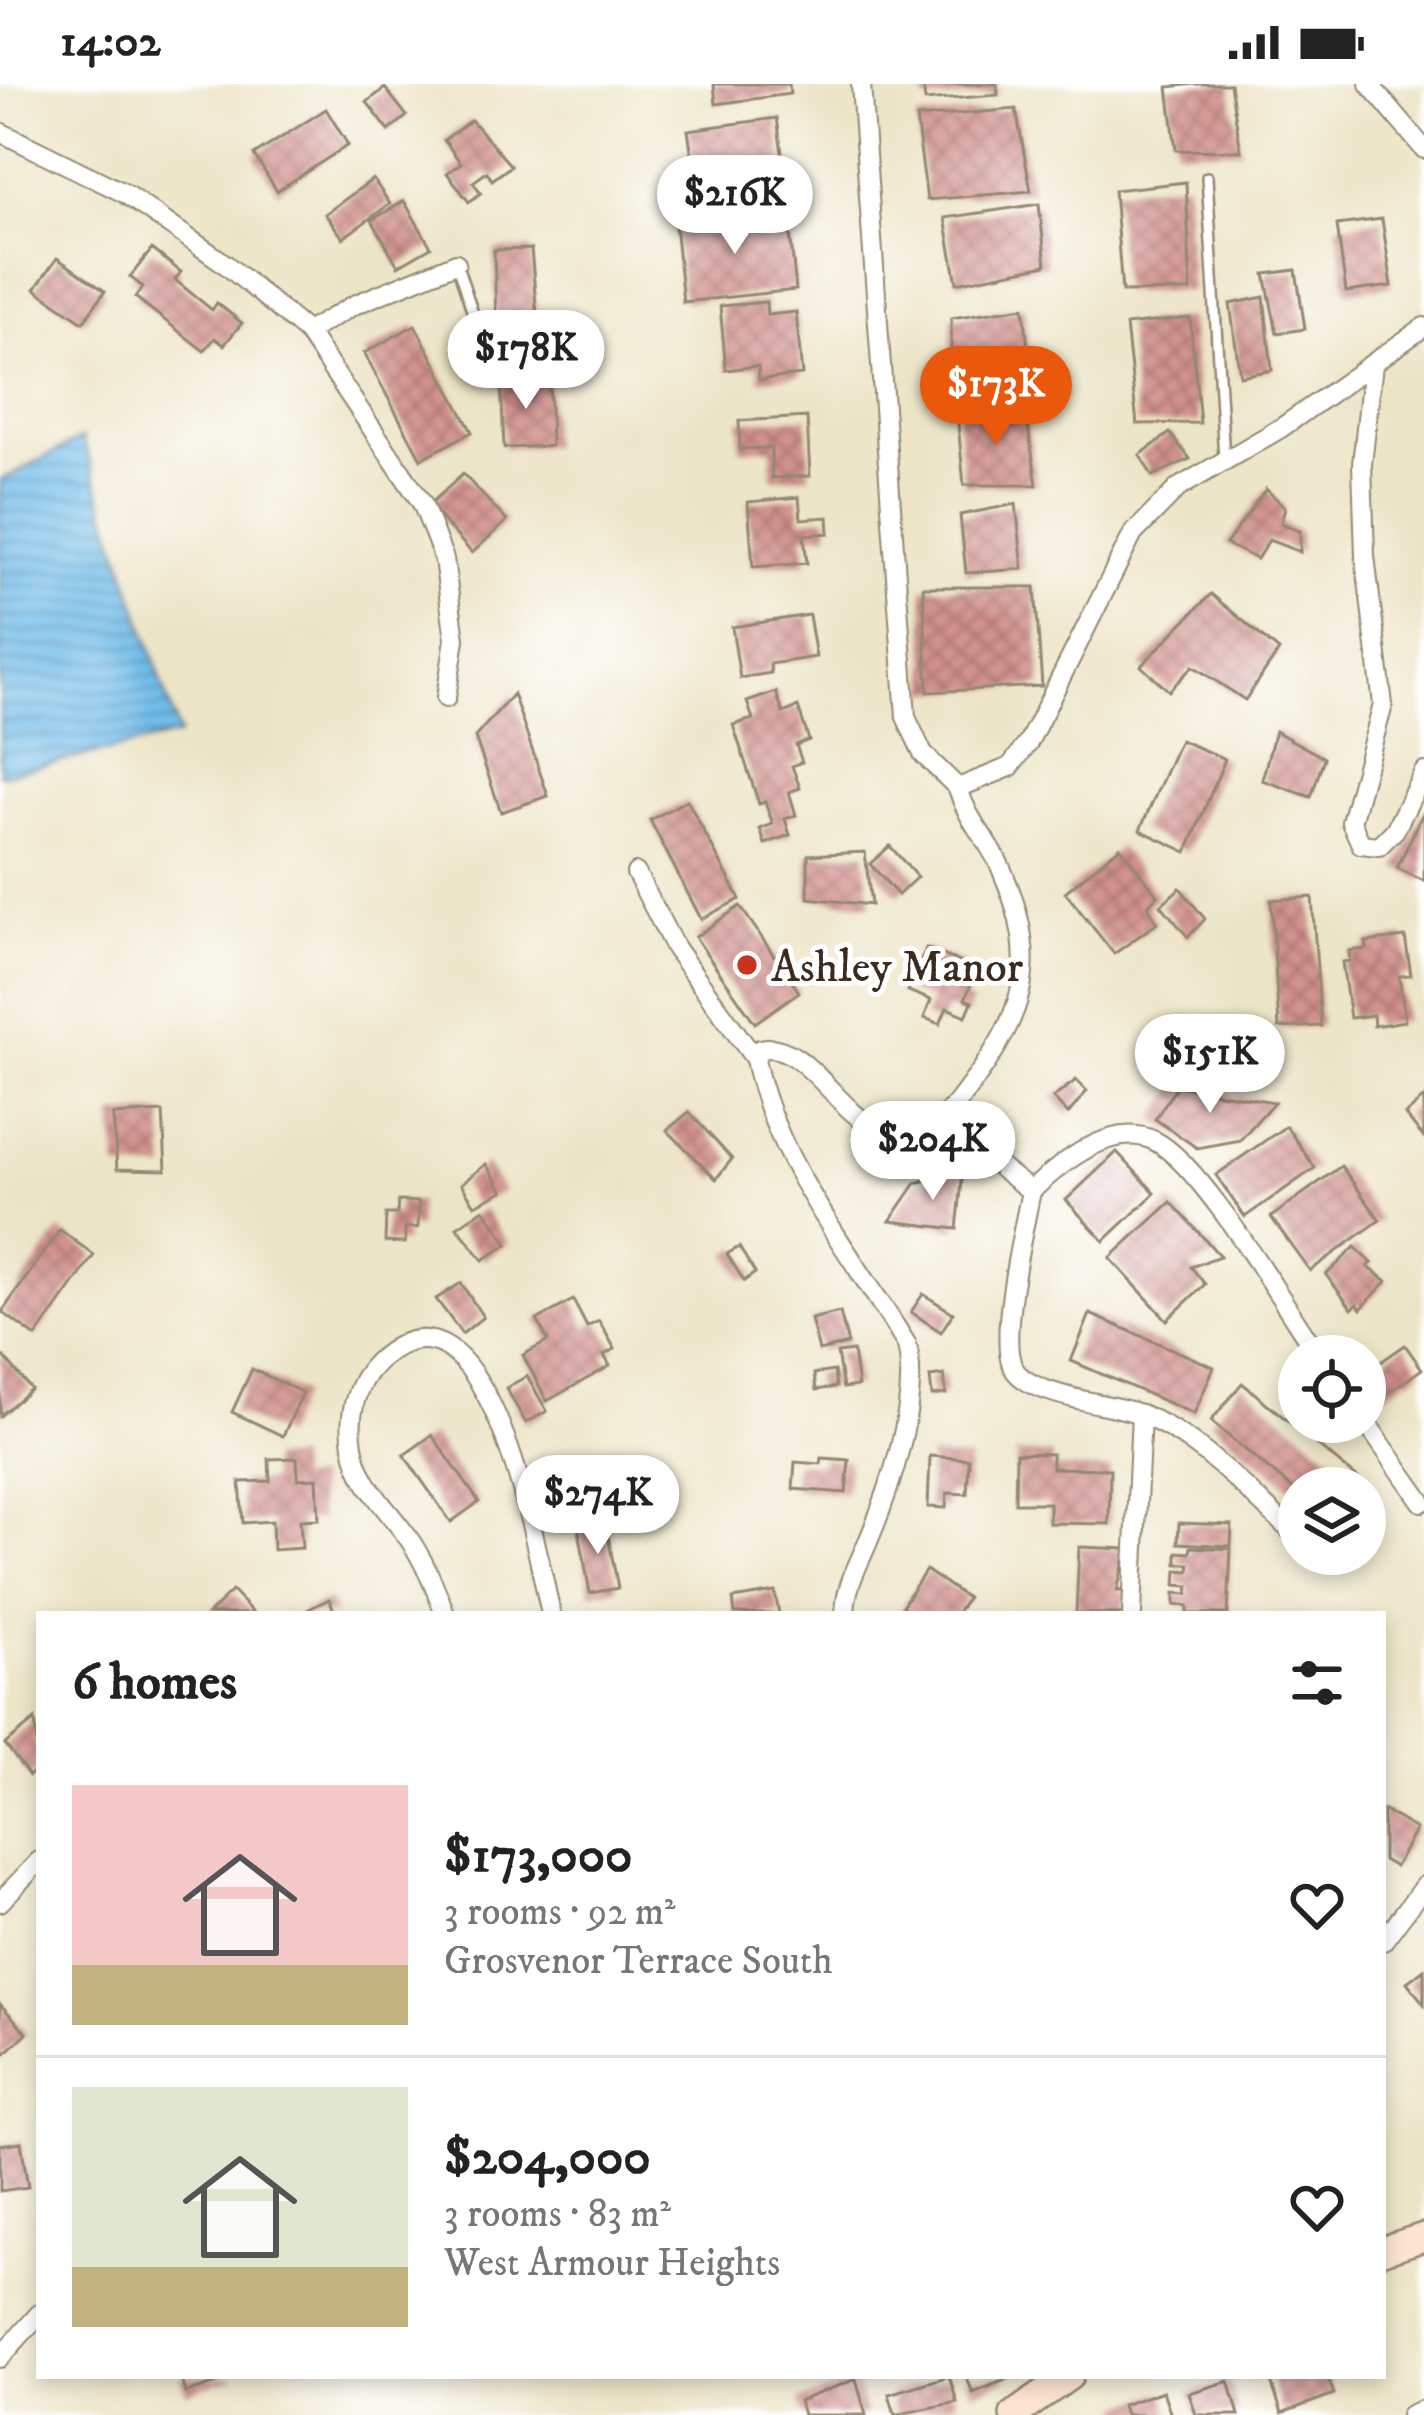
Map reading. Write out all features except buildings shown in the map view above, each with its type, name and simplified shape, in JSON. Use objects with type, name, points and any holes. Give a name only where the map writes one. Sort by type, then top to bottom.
[{"type":"main road","points":[[1386,2249],[1424,2237]]},
{"type":"main road","points":[[1014,2415],[1065,2379]]},
{"type":"street","points":[[755,1060],[760,1048],[785,1050],[878,1129],[910,1131],[950,1113],[997,1052],[1018,1001],[1027,946],[1000,864],[967,820],[958,788],[923,754],[907,717],[861,84]]},
{"type":"street","points":[[1369,84],[1424,149]]},
{"type":"street","points":[[0,132],[124,194],[224,263],[308,332],[422,503],[444,559],[455,639],[446,698]]},
{"type":"street","points":[[308,332],[353,305],[456,263]]},
{"type":"street","points":[[958,788],[1010,767],[1028,742],[1133,534],[1178,488],[1281,428],[1424,327]]},
{"type":"street","points":[[1373,364],[1363,487],[1383,706],[1351,823],[1361,844],[1379,846],[1395,830],[1424,772]]},
{"type":"street","points":[[636,872],[675,947],[755,1060],[775,1119],[801,1172],[907,1345],[913,1372],[909,1408],[868,1543],[848,1580],[845,1611]]},
{"type":"street","points":[[950,1113],[1001,1168],[1031,1191]]},
{"type":"street","points":[[1278,1518],[1220,1467],[1142,1414],[1030,1387],[1011,1364],[1011,1309],[1031,1191],[1062,1163],[1106,1139],[1152,1139],[1198,1177],[1305,1335]]},
{"type":"street","points":[[444,1611],[412,1542],[368,1488],[353,1448],[352,1414],[363,1376],[393,1347],[427,1341],[454,1354],[495,1406],[512,1446],[550,1611]]},
{"type":"street","points":[[1132,1611],[1142,1414]]},
{"type":"street","points":[[1380,1443],[1422,1502]]},
{"type":"street","points":[[0,1902],[36,1864]]},
{"type":"street","points":[[1386,1937],[1424,1886]]},
{"type":"street","points":[[0,2357],[36,2317]]},
{"type":"street","points":[[1410,2415],[1424,2409]]},
{"type":"lane","points":[[1207,177],[1224,459]]},
{"type":"lane","points":[[456,263],[491,368]]},
{"type":"water","points":[[82,438],[179,735],[0,775],[0,481]]},
{"type":"place","name":"Ashley Manor","points":[[747,965]]}]
